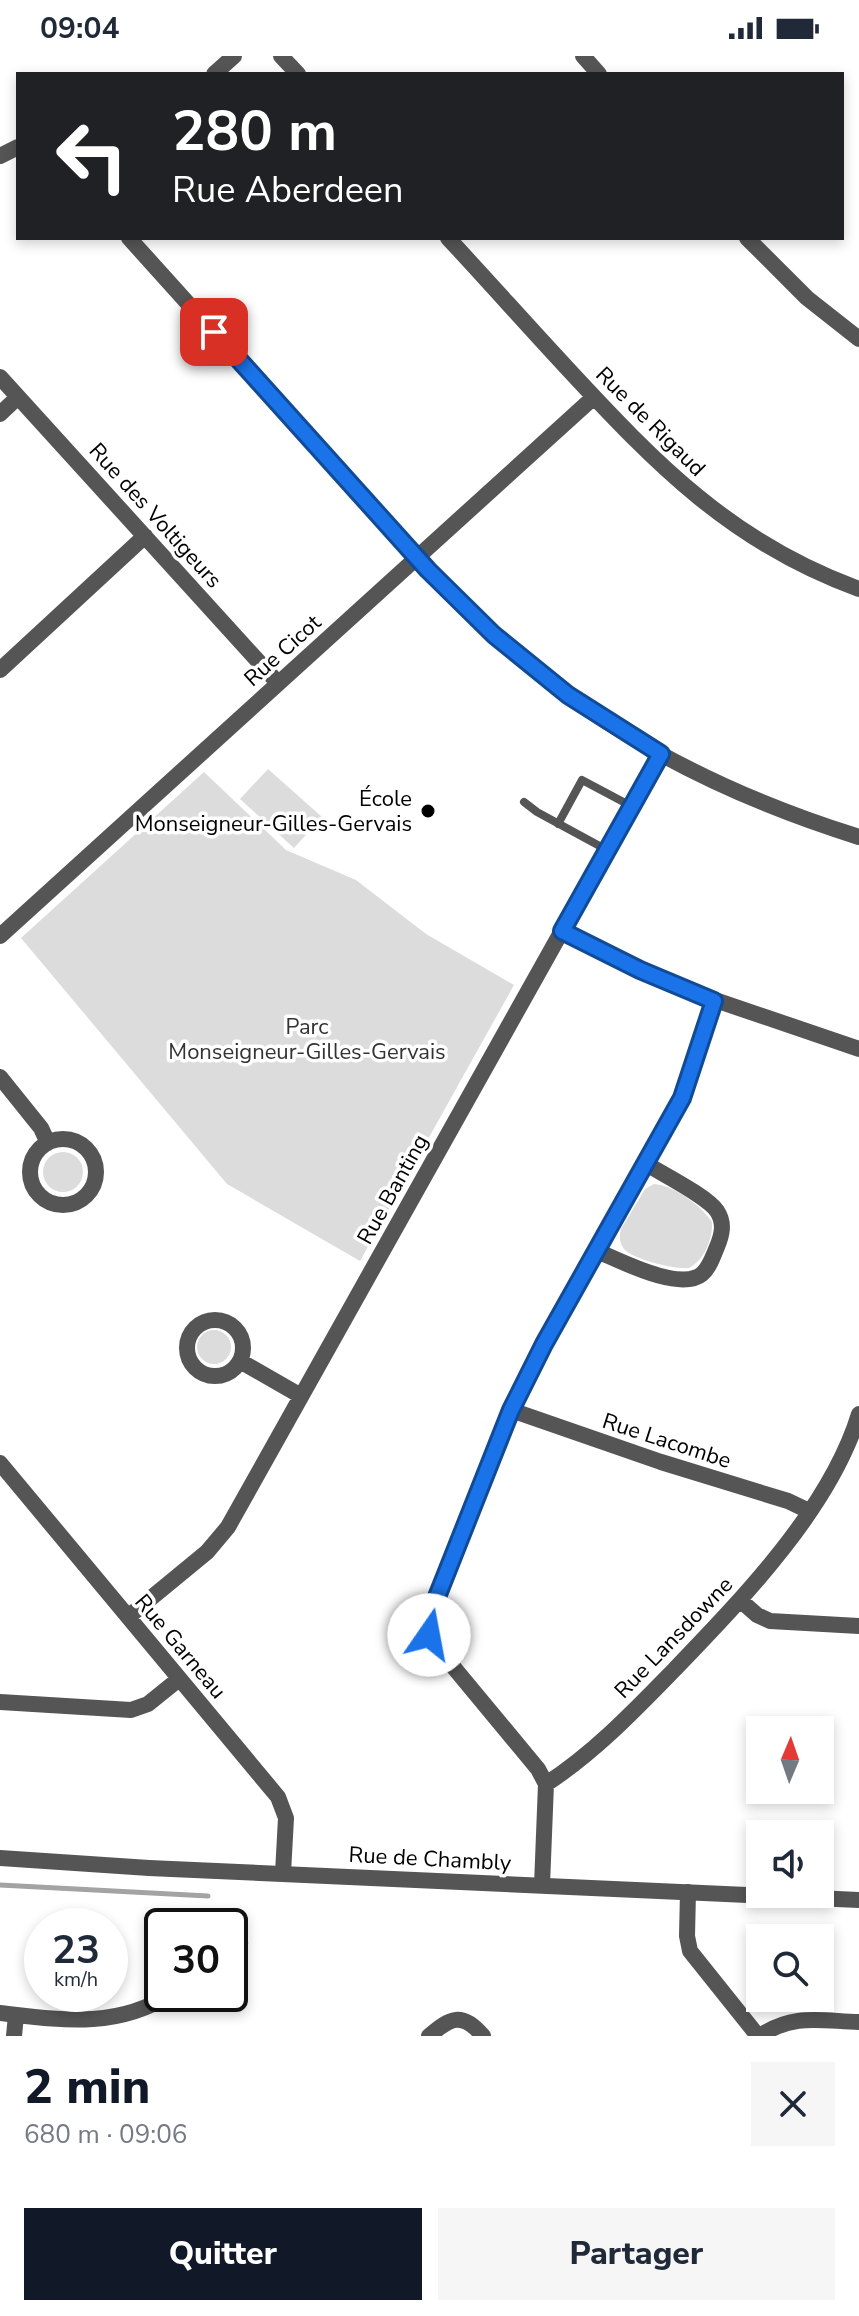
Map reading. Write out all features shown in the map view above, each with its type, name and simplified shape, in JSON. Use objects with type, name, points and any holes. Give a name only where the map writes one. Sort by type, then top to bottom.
[{"type":"street","points":[[216,72],[234,56]]},
{"type":"street","points":[[281,56],[296,72]]},
{"type":"street","points":[[583,56],[597,72]]},
{"type":"street","points":[[131,240],[417,558],[494,635],[549,681],[661,754],[767,805],[859,837]]},
{"type":"street","name":"Rue de Rigaud","points":[[450,240],[667,472],[712,509],[787,556],[859,589]]},
{"type":"street","points":[[749,240],[807,298],[859,339]]},
{"type":"street","name":"Rue des Voltigeurs","points":[[0,377],[278,683]]},
{"type":"street","points":[[0,414],[18,397]]},
{"type":"street","name":"Rue Cicot","points":[[0,936],[594,397]]},
{"type":"street","points":[[0,670],[145,536]]},
{"type":"street","name":"Rue Banting","points":[[128,1617],[207,1552],[221,1535],[661,754]]},
{"type":"street","points":[[562,931],[658,978],[714,1001],[859,1049]]},
{"type":"street","points":[[542,1885],[546,1784],[538,1769],[434,1644],[428,1630],[431,1612],[511,1410],[686,1089],[714,1001]]},
{"type":"street","points":[[0,1077],[41,1128],[48,1143]]},
{"type":"street","points":[[67,1139],[78,1143],[93,1159],[95,1181],[82,1199],[62,1205],[52,1204],[35,1191],[31,1181],[32,1160],[48,1143],[67,1139]]},
{"type":"street","points":[[597,1251],[678,1280],[694,1278],[710,1264],[722,1234],[719,1214],[708,1203],[645,1163]]},
{"type":"street","points":[[240,1361],[301,1396]]},
{"type":"street","name":"Rue Lacombe","points":[[511,1410],[661,1462],[788,1501],[809,1511]]},
{"type":"street","name":"Rue Lansdowne","points":[[546,1784],[616,1727],[740,1600],[809,1511],[835,1469],[858,1420]]},
{"type":"street","name":"Rue Garneau","points":[[0,1463],[281,1802],[286,1824],[283,1873]]},
{"type":"street","points":[[740,1600],[757,1615],[770,1621],[859,1626]]},
{"type":"street","points":[[0,1702],[131,1710],[153,1700],[179,1679]]},
{"type":"street","name":"Rue de Chambly","points":[[0,1858],[859,1900]]},
{"type":"street","points":[[688,1892],[687,1936],[690,1951],[759,2036],[792,2020],[859,2022]]},
{"type":"street","points":[[14,2036],[8,2014],[112,2019],[144,2009]]},
{"type":"street","points":[[429,2036],[446,2023],[460,2019],[473,2025],[483,2036]]},
{"type":"lane","points":[[558,824],[582,780],[631,806]]},
{"type":"lane","points":[[524,802],[607,850]]},
{"type":"green space","points":[[268,769],[322,817],[294,848],[240,799]]},
{"type":"green space","name":"Parc Monseigneur-Gilles-Gervais","points":[[204,772],[286,850],[356,880],[426,934],[514,985],[360,1261],[227,1184],[21,938]]},
{"type":"green space","points":[[63,1152],[77,1158],[83,1172],[77,1186],[63,1192],[49,1186],[43,1172],[49,1158]]},
{"type":"green space","points":[[654,1184],[686,1197],[712,1222],[706,1249],[689,1268],[645,1260],[629,1253],[621,1244],[621,1229],[645,1189]]},
{"type":"green space","points":[[214,1330],[226,1335],[231,1347],[226,1359],[214,1364],[202,1359],[197,1347],[202,1335]]},
{"type":"waterway","points":[[0,1885],[208,1896]]},
{"type":"place","name":"École Monseigneur-Gilles-Gervais","points":[[428,811]]},
{"type":"route","points":[[214,332],[428,570],[494,635],[568,695],[661,754],[562,931],[640,970],[714,1001],[682,1098],[544,1344],[511,1410],[431,1612],[427,1625],[429,1635]]}]
